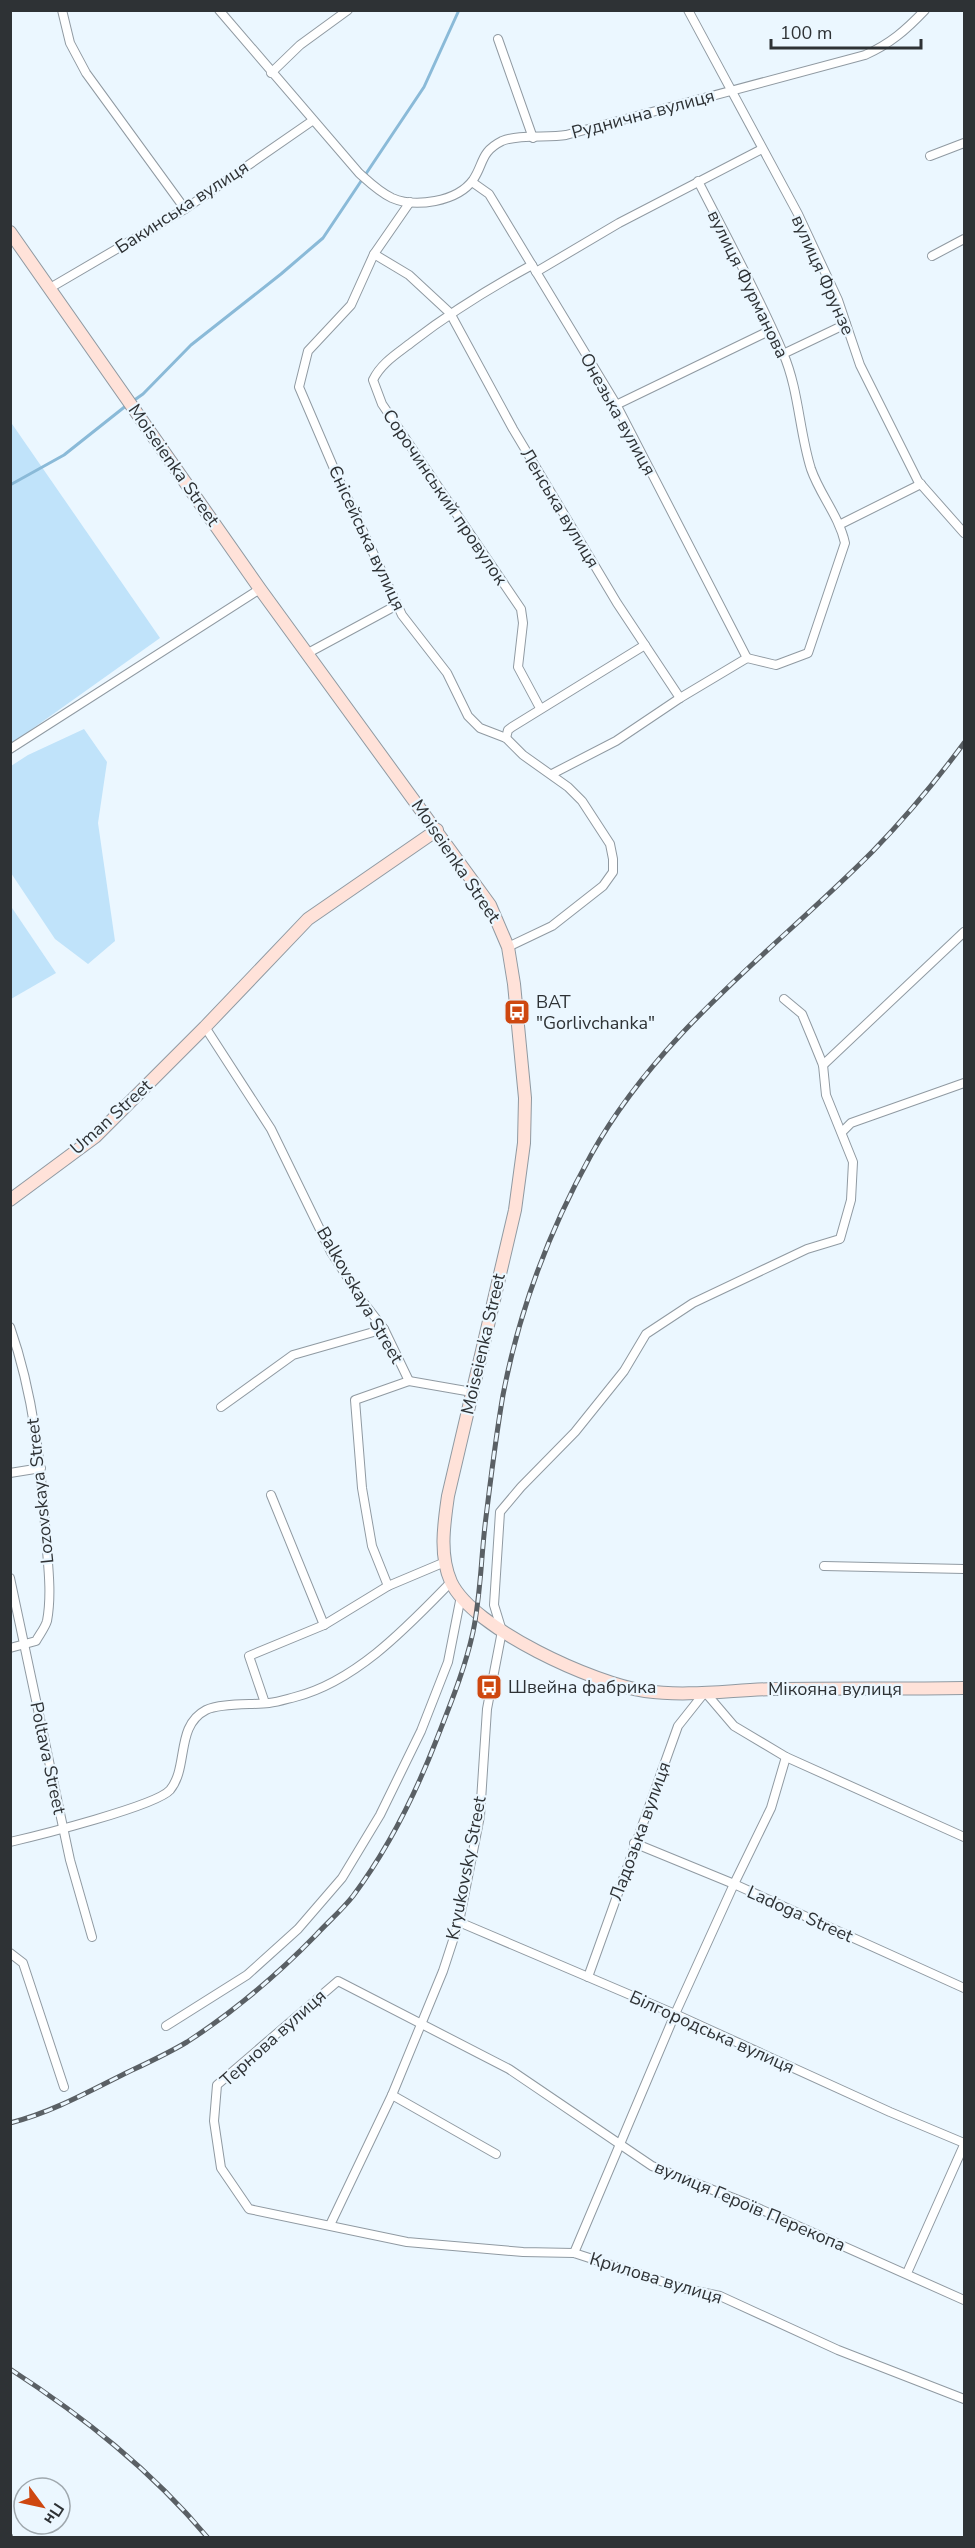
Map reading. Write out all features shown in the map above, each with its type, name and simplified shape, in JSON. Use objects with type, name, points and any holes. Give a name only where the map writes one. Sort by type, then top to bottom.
[{"type":"street","points":[[62,10],[70,43],[86,72],[185,209]]},
{"type":"street","points":[[219,10],[312,121],[373,186],[394,199],[428,202],[446,198],[472,182]]},
{"type":"street","points":[[271,73],[300,45],[348,10]]},
{"type":"street","name":"вулиця Фрунзе","points":[[688,10],[798,214],[838,300],[860,364],[921,484],[964,533]]},
{"type":"street","name":"Руднична вулиця","points":[[472,182],[481,159],[490,149],[503,141],[514,138],[566,135],[865,55],[885,46],[903,33],[925,10]]},
{"type":"street","points":[[498,39],[533,138]]},
{"type":"street","name":"Бакинська вулиця","points":[[50,288],[185,209],[312,121]]},
{"type":"street","points":[[930,156],[964,143]]},
{"type":"street","points":[[450,313],[762,149]]},
{"type":"street","name":"вулиця Фурманова","points":[[698,181],[735,252],[783,354],[800,411],[816,483],[841,524]]},
{"type":"street","name":"Онезька вулиця","points":[[472,182],[489,194],[616,405],[747,658]]},
{"type":"street","points":[[374,254],[410,202]]},
{"type":"street","name":"Moiseienka Street","points":[[10,232],[260,589],[490,905],[508,947],[514,984],[524,1092],[524,1143],[515,1210],[448,1496],[444,1533],[445,1562],[451,1582],[463,1599],[502,1631]]},
{"type":"street","points":[[932,256],[964,239]]},
{"type":"street","name":"Ленська вулиця","points":[[374,254],[409,275],[450,313],[513,429],[680,698]]},
{"type":"street","name":"Єнісейська вулиця","points":[[374,254],[351,305],[308,351],[299,387],[402,615],[447,673],[468,716],[480,728],[506,738],[529,760],[552,774],[582,801],[610,844],[613,859],[613,872],[603,886],[552,926],[508,947]]},
{"type":"street","name":"Сорочинський провулок","points":[[450,313],[391,358],[382,366],[374,380],[381,404],[521,609],[523,623],[518,667],[540,708]]},
{"type":"street","points":[[783,354],[846,324]]},
{"type":"street","points":[[616,405],[771,330]]},
{"type":"street","points":[[552,774],[616,741],[680,698],[747,658],[776,665],[808,653],[845,543],[841,524],[921,484]]},
{"type":"street","points":[[10,749],[260,589]]},
{"type":"street","points":[[308,653],[397,605]]},
{"type":"street","points":[[506,738],[508,730],[540,708],[645,645]]},
{"type":"street","name":"Uman Street","points":[[10,1200],[95,1137],[205,1027],[308,919],[437,830]]},
{"type":"street","points":[[823,1065],[964,932]]},
{"type":"street","points":[[502,1631],[494,1605],[500,1512],[575,1432],[624,1371],[646,1334],[693,1303],[807,1249],[840,1239],[851,1200],[853,1162],[826,1095],[823,1065],[802,1014],[784,999]]},
{"type":"street","name":"Balkovskaya Street","points":[[205,1027],[271,1129],[331,1252],[364,1304],[384,1329],[409,1381],[355,1400],[362,1488],[372,1546],[388,1586]]},
{"type":"street","points":[[842,1132],[851,1124],[964,1083]]},
{"type":"street","name":"Lozovskaya Street","points":[[10,1327],[23,1364],[40,1468],[49,1588],[46,1623],[36,1641],[23,1646]]},
{"type":"street","points":[[220,1407],[293,1356],[384,1329]]},
{"type":"street","points":[[409,1381],[472,1392]]},
{"type":"street","points":[[10,1473],[40,1468]]},
{"type":"street","points":[[271,1495],[324,1626]]},
{"type":"street","points":[[265,1703],[249,1656],[324,1626],[388,1586],[445,1562]]},
{"type":"street","points":[[824,1566],[964,1569]]},
{"type":"street","name":"Poltava Street","points":[[10,1578],[64,1830],[92,1937]]},
{"type":"street","points":[[10,1842],[64,1830],[154,1800],[168,1793],[176,1781],[186,1735],[194,1718],[207,1709],[265,1703],[309,1693],[343,1675],[391,1643],[451,1582]]},
{"type":"street","points":[[166,2026],[247,1975],[298,1929],[342,1878],[380,1815],[422,1731],[448,1662],[463,1599]]},
{"type":"street","name":"Мікояна вулиця","points":[[502,1631],[586,1675],[607,1683],[665,1693],[964,1688]]},
{"type":"street","name":"Kryukovsky Street","points":[[330,2225],[392,2095],[443,1971],[459,1922],[480,1816],[487,1709],[502,1631]]},
{"type":"street","points":[[10,1648],[23,1646]]},
{"type":"street","points":[[705,1692],[734,1726],[786,1757],[964,1837]]},
{"type":"street","name":"Ладозька вулиця","points":[[588,1977],[634,1843],[678,1726],[705,1692]]},
{"type":"street","points":[[574,2253],[675,2013],[771,1808],[786,1757]]},
{"type":"street","name":"Ladoga Street","points":[[634,1843],[734,1884],[964,1988]]},
{"type":"street","name":"Білгородська вулиця","points":[[459,1922],[675,2013],[964,2144]]},
{"type":"street","points":[[10,1953],[23,1963],[64,2087]]},
{"type":"street","name":"Тернова вулиця","points":[[330,2225],[249,2209],[221,2168],[214,2121],[217,2085],[338,1980],[422,2022]]},
{"type":"street","name":"вулиця Героїв Перекопа","points":[[422,2022],[509,2069],[652,2166],[751,2205],[964,2300]]},
{"type":"street","points":[[392,2095],[496,2154]]},
{"type":"street","points":[[907,2273],[964,2144]]},
{"type":"street","name":"Крилова вулиця","points":[[330,2225],[407,2242],[524,2252],[574,2253],[682,2288],[720,2295],[838,2350],[964,2399]]},
{"type":"shaded area","points":[[10,421],[160,638],[11,744],[10,744]]},
{"type":"shaded area","points":[[84,729],[107,762],[98,823],[115,941],[88,964],[55,939],[11,873],[11,766],[28,755]]},
{"type":"shaded area","points":[[10,905],[56,973],[11,999],[10,999]]},
{"type":"waterway","points":[[133,401],[143,394],[191,345],[323,238],[424,87],[459,10]]},
{"type":"waterway","points":[[10,485],[64,455],[127,405]]},
{"type":"railway","points":[[10,2123],[40,2114],[83,2095],[172,2051],[205,2030],[255,1992],[301,1950],[344,1906],[366,1878],[400,1821],[419,1781],[447,1714],[466,1660],[476,1618],[494,1456],[510,1364],[538,1271],[576,1183],[619,1111],[650,1069],[721,994],[873,851],[943,771],[964,743]]},
{"type":"railway","points":[[10,2369],[64,2406],[140,2467],[208,2538]]},
{"type":"place","name":"BAT \"Gorlivchanka\"","points":[[517,1012]]},
{"type":"place","name":"Швейна фабрика","points":[[489,1687]]}]
